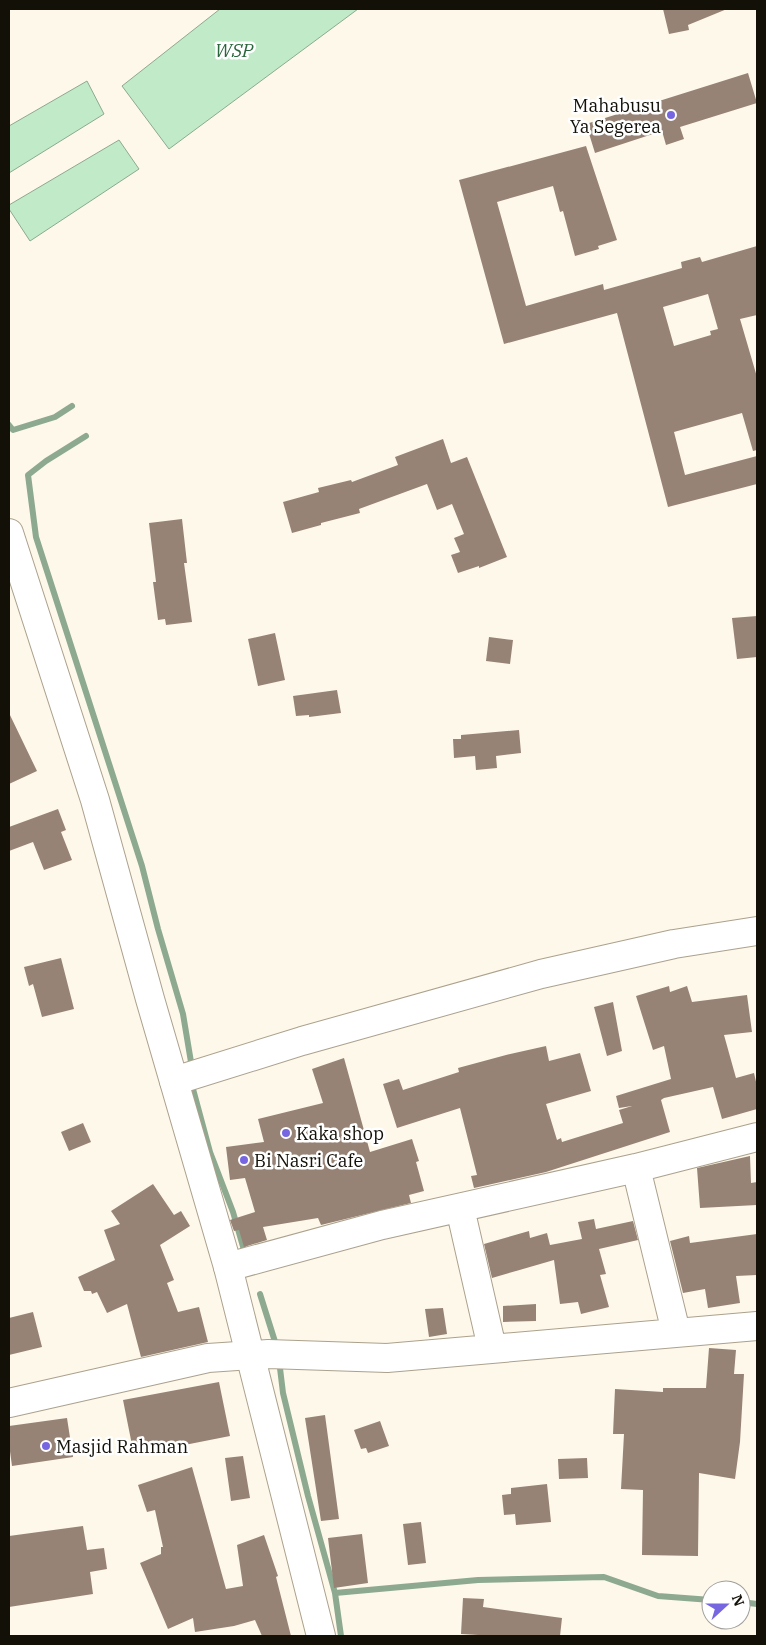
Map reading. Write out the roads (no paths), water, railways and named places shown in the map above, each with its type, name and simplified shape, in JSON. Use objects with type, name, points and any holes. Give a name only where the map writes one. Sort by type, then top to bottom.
[{"type":"street","points":[[9,533],[95,800],[228,1267],[320,1636]]},
{"type":"street","points":[[174,1080],[302,1041],[542,974],[650,951],[674,944],[757,931]]},
{"type":"street","points":[[228,1267],[382,1225],[636,1168],[757,1136]]},
{"type":"street","points":[[636,1168],[676,1332]]},
{"type":"street","points":[[460,1208],[492,1348]]},
{"type":"street","points":[[9,1403],[208,1358],[278,1354],[387,1358],[757,1326]]},
{"type":"water","name":"WSP","points":[[220,9],[358,9],[169,149],[122,86]]},
{"type":"water","points":[[87,81],[104,114],[9,173],[9,126]]},
{"type":"water","points":[[119,140],[139,169],[30,241],[9,209],[9,205]]},
{"type":"waterway","points":[[9,425],[13,430],[55,417],[72,406]]},
{"type":"waterway","points":[[86,436],[46,461],[28,475],[36,537],[142,866],[183,1014],[192,1068]]},
{"type":"waterway","points":[[193,1083],[210,1152],[233,1212],[246,1257]]},
{"type":"waterway","points":[[260,1294],[277,1348]]},
{"type":"waterway","points":[[279,1360],[283,1393],[308,1496],[335,1593],[341,1636]]},
{"type":"waterway","points":[[335,1593],[478,1580],[604,1577],[658,1596],[701,1599]]},
{"type":"waterway","points":[[751,1603],[757,1604]]},
{"type":"place","name":"Mahabusu Ya Segerea","points":[[671,115]]},
{"type":"place","name":"Kaka shop","points":[[286,1133]]},
{"type":"place","name":"Bi Nasri Cafe","points":[[244,1160]]},
{"type":"place","name":"Masjid Rahman","points":[[46,1446]]}]
